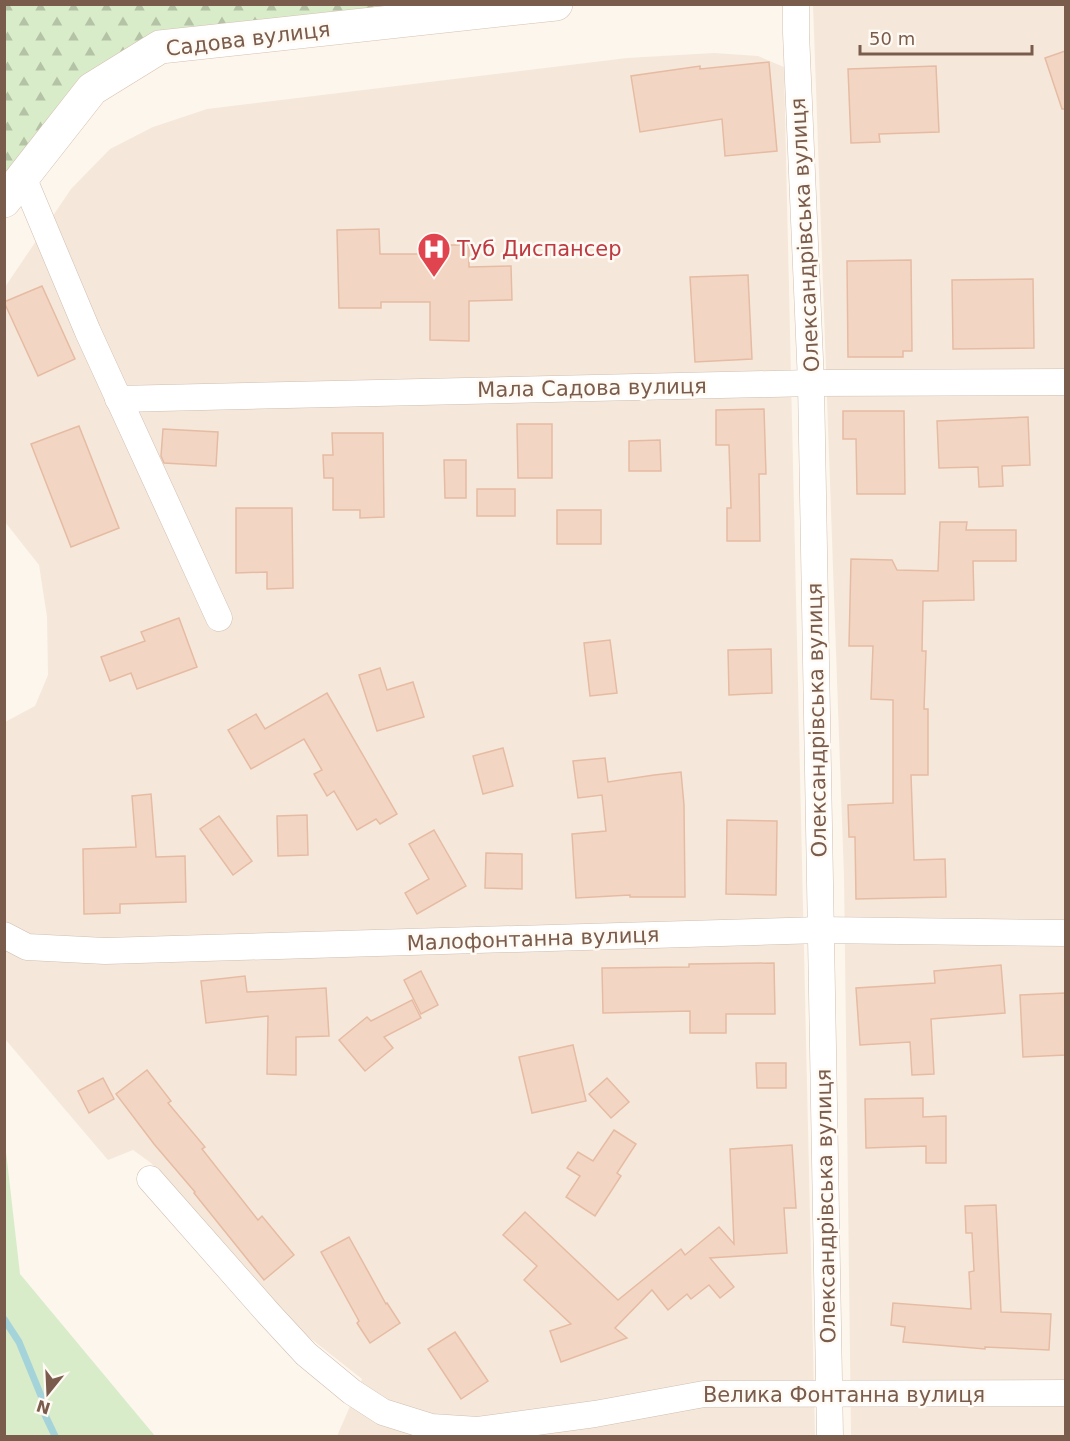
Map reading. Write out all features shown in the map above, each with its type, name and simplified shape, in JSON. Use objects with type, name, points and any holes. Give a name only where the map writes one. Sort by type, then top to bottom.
[{"type":"street","name":"Садова вулиця","points":[[14,189],[92,89],[160,47],[556,4]]},
{"type":"street","name":"Олександрівська вулиця","points":[[796,4],[811,383],[830,1437]]},
{"type":"street","points":[[14,189],[88,332],[219,618]]},
{"type":"street","name":"Мала Садова вулиця","points":[[118,399],[811,383],[1065,382]]},
{"type":"street","name":"Малофонтанна вулиця","points":[[4,935],[27,947],[105,951],[820,930],[1065,933]]},
{"type":"street","name":"Велика Фонтанна вулиця","points":[[150,1179],[306,1354],[352,1392],[383,1412],[431,1427],[478,1430],[595,1414],[704,1394],[1065,1393]]},
{"type":"shaded area","points":[[813,5],[1065,5],[1065,1436],[851,1436],[844,877]]},
{"type":"shaded area","points":[[714,53],[758,56],[784,67],[815,1436],[337,1436],[362,1379],[301,1331],[263,1292],[151,1163],[133,1150],[108,1160],[5,1039],[5,722],[35,706],[48,675],[47,617],[39,565],[5,522],[5,287],[71,189],[110,149],[153,127],[207,109],[627,58]]},
{"type":"green space","points":[[5,5],[556,5],[160,47],[92,89],[5,201]]},
{"type":"green space","points":[[4,1134],[20,1274],[155,1436],[5,1436]]},
{"type":"building","points":[[1065,51],[1065,109],[1062,109],[1045,58]]},
{"type":"building","points":[[769,62],[777,151],[725,156],[722,119],[640,132],[631,76],[700,66],[700,69]]},
{"type":"building","points":[[936,66],[939,132],[879,134],[880,142],[851,143],[848,69]]},
{"type":"building","points":[[379,229],[380,254],[441,254],[441,245],[469,245],[469,267],[511,266],[512,300],[469,301],[469,341],[430,340],[430,302],[381,302],[381,308],[339,308],[337,230]]},
{"type":"building","points":[[911,260],[912,351],[903,351],[903,357],[848,357],[847,261]]},
{"type":"building","points":[[748,275],[752,359],[695,362],[690,277]]},
{"type":"building","points":[[1033,279],[1034,348],[953,349],[952,280]]},
{"type":"building","points":[[42,286],[75,359],[38,376],[4,302]]},
{"type":"building","points":[[764,409],[766,474],[759,474],[760,541],[727,541],[727,508],[731,508],[729,445],[716,445],[716,410]]},
{"type":"building","points":[[843,411],[904,411],[905,494],[857,494],[856,439],[843,439]]},
{"type":"building","points":[[1028,417],[1030,465],[1002,466],[1003,486],[979,487],[978,467],[939,468],[937,421]]},
{"type":"building","points":[[517,424],[552,424],[552,478],[518,478]]},
{"type":"building","points":[[79,426],[119,528],[71,547],[31,444]]},
{"type":"building","points":[[163,429],[218,432],[216,466],[164,463],[161,456]]},
{"type":"building","points":[[332,433],[383,433],[384,517],[360,518],[360,510],[333,510],[333,478],[324,478],[323,455],[333,455]]},
{"type":"building","points":[[660,440],[661,471],[629,471],[629,441]]},
{"type":"building","points":[[444,460],[466,460],[466,498],[445,498]]},
{"type":"building","points":[[477,489],[515,489],[515,516],[477,516]]},
{"type":"building","points":[[236,508],[292,508],[293,588],[267,589],[267,572],[236,573]]},
{"type":"building","points":[[557,510],[601,510],[601,544],[557,544]]},
{"type":"building","points":[[940,522],[967,522],[966,530],[1016,530],[1016,561],[973,561],[974,600],[923,601],[922,651],[926,651],[924,709],[928,709],[928,775],[911,775],[914,860],[945,859],[946,897],[856,899],[855,837],[849,837],[848,805],[893,803],[893,700],[871,699],[873,646],[849,646],[851,559],[892,560],[897,570],[938,571]]},
{"type":"building","points":[[179,618],[197,667],[137,689],[131,673],[110,681],[101,657],[145,641],[141,632]]},
{"type":"building","points":[[610,640],[617,693],[590,696],[584,643]]},
{"type":"building","points":[[771,649],[772,693],[729,695],[728,650]]},
{"type":"building","points":[[380,668],[387,690],[413,682],[424,717],[377,731],[359,675]]},
{"type":"building","points":[[327,693],[397,814],[380,824],[376,819],[357,830],[334,791],[327,796],[314,774],[322,770],[304,739],[251,769],[228,730],[256,714],[265,729]]},
{"type":"building","points":[[503,748],[513,786],[483,794],[473,756]]},
{"type":"building","points":[[605,758],[608,782],[681,772],[684,805],[685,897],[630,897],[630,895],[576,898],[572,834],[606,831],[602,795],[578,798],[573,761]]},
{"type":"building","points":[[151,794],[156,857],[185,856],[186,902],[120,904],[120,913],[84,914],[83,849],[136,847],[132,796]]},
{"type":"building","points":[[307,815],[308,855],[278,856],[277,816]]},
{"type":"building","points":[[219,816],[252,861],[233,875],[200,829]]},
{"type":"building","points":[[727,820],[777,821],[776,895],[726,894]]},
{"type":"building","points":[[434,830],[466,886],[417,914],[405,893],[429,879],[409,844]]},
{"type":"building","points":[[486,853],[522,854],[522,889],[485,888]]},
{"type":"building","points":[[774,963],[775,1014],[726,1014],[726,1033],[690,1033],[690,1011],[603,1013],[602,968]]},
{"type":"building","points":[[1001,965],[1005,1013],[931,1019],[934,1074],[912,1075],[910,1042],[860,1045],[856,988],[935,983],[934,971]]},
{"type":"building","points":[[421,971],[438,1005],[421,1014],[404,980]]},
{"type":"building","points":[[245,976],[247,992],[326,988],[329,1036],[296,1037],[296,1075],[267,1074],[268,1016],[206,1023],[201,981]]},
{"type":"building","points":[[1065,993],[1065,1055],[1023,1057],[1020,995]]},
{"type":"building","points":[[412,1000],[421,1018],[384,1037],[393,1048],[365,1071],[339,1040],[367,1017],[371,1021]]},
{"type":"building","points":[[573,1045],[586,1101],[532,1113],[519,1057]]},
{"type":"building","points":[[756,1063],[786,1063],[786,1088],[757,1088]]},
{"type":"building","points":[[147,1070],[171,1101],[168,1103],[205,1147],[202,1149],[258,1220],[262,1216],[294,1255],[264,1280],[116,1094]]},
{"type":"building","points":[[103,1078],[114,1099],[89,1113],[78,1091]]},
{"type":"building","points":[[607,1078],[629,1102],[611,1118],[589,1094]]},
{"type":"building","points":[[923,1098],[923,1117],[946,1116],[946,1163],[926,1163],[926,1146],[866,1148],[865,1099]]},
{"type":"building","points":[[614,1130],[636,1144],[617,1173],[621,1176],[595,1216],[566,1197],[580,1176],[567,1168],[578,1152],[593,1161]]},
{"type":"building","points":[[792,1145],[796,1208],[784,1208],[787,1253],[710,1258],[734,1287],[720,1298],[709,1285],[691,1299],[687,1294],[668,1310],[652,1290],[615,1328],[627,1338],[561,1362],[550,1331],[571,1324],[524,1280],[537,1266],[503,1235],[525,1212],[618,1300],[681,1249],[685,1255],[719,1227],[734,1244],[730,1149]]},
{"type":"building","points":[[996,1205],[1001,1312],[1051,1314],[1049,1350],[985,1347],[985,1349],[903,1342],[905,1327],[891,1325],[893,1303],[971,1309],[969,1272],[974,1271],[972,1233],[966,1233],[965,1206]]},
{"type":"building","points":[[349,1237],[386,1304],[400,1323],[370,1343],[357,1323],[359,1321],[321,1252]]},
{"type":"building","points":[[455,1332],[488,1381],[461,1399],[428,1349]]},
{"type":"waterway","points":[[4,1319],[19,1342],[44,1403],[45,1415],[55,1436]]},
{"type":"place","name":"Туб Диспансер","points":[[434,278]]}]
